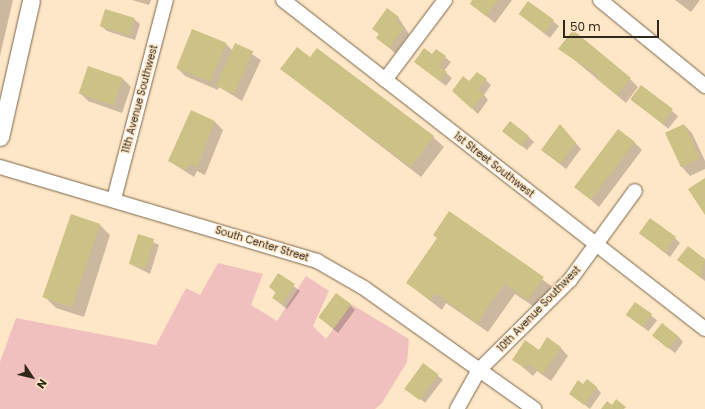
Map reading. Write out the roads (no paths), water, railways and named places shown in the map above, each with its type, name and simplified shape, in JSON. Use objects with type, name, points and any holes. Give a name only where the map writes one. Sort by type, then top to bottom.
[{"type":"main road","points":[[0,137],[31,0]]},
{"type":"street","name":"11th Avenue Southwest","points":[[114,199],[166,0]]},
{"type":"street","name":"1st Street Southwest","points":[[283,0],[705,329]]},
{"type":"street","points":[[385,80],[445,0]]},
{"type":"street","points":[[600,0],[705,86]]},
{"type":"street","name":"South Center Street","points":[[0,167],[114,199],[317,261],[364,288],[534,409]]},
{"type":"street","name":"10th Avenue Southwest","points":[[457,409],[479,370],[570,280],[635,191]]}]
